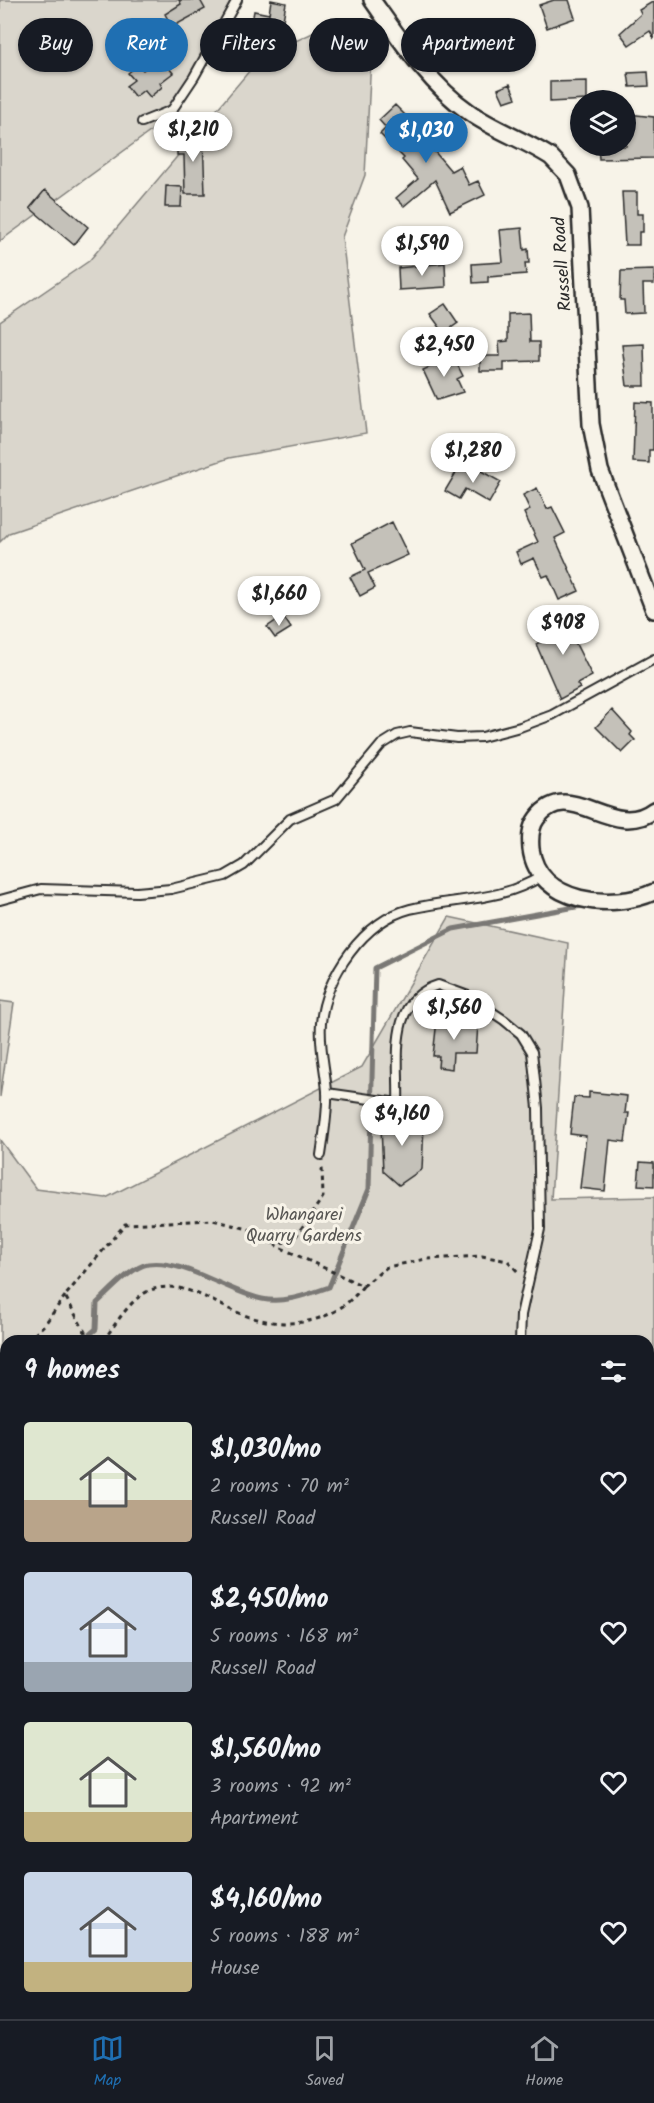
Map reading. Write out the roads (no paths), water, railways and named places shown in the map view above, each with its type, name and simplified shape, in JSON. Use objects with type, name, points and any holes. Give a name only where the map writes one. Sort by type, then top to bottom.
[{"type":"street","name":"Russell Road","points":[[372,0],[413,55],[455,101],[470,113],[551,157],[562,166],[573,184],[580,208],[583,240],[591,424],[595,448],[600,470],[654,610]]},
{"type":"street","points":[[654,810],[644,818],[627,821],[568,803],[549,808],[536,819],[530,835],[532,858],[542,876],[562,892],[583,901],[625,901],[654,892]]},
{"type":"lane","points":[[142,122],[172,110],[194,77],[237,0]]},
{"type":"lane","points":[[0,900],[41,888],[137,892],[171,889],[225,876],[260,852],[290,819],[336,799],[348,788],[381,745],[397,735],[410,732],[457,738],[482,737],[520,727],[552,715],[654,659]]},
{"type":"lane","points":[[321,1155],[327,1093],[321,1021],[334,980],[360,941],[379,923],[408,910],[500,896],[542,876]]},
{"type":"lane","points":[[327,1093],[347,1094],[398,1104],[398,1032],[407,1011],[428,988],[438,985],[468,996],[522,1034],[532,1052],[538,1108],[540,1228],[521,1315],[520,1335]]},
{"type":"waterway","points":[[89,1335],[96,1329],[97,1303],[128,1275],[148,1264],[176,1266],[262,1299],[296,1298],[329,1287],[369,1189],[375,968],[453,929],[587,905]]},
{"type":"park label","name":"Whangarei Quarry Gardens","points":[[304,1225]]}]
